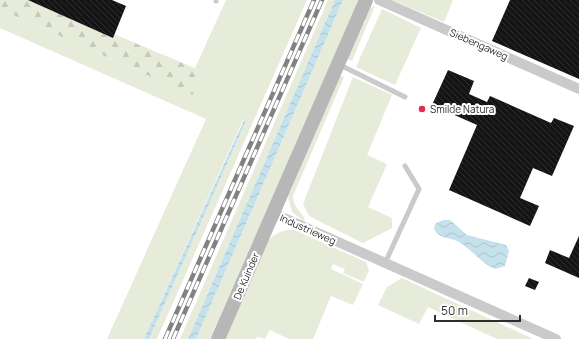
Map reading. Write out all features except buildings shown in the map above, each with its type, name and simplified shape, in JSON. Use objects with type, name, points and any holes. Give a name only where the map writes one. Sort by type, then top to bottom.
[{"type":"main road","name":"Industrieweg","points":[[273,213],[366,0]]},
{"type":"main road","name":"De Kuinder","points":[[218,339],[273,213]]},
{"type":"street","name":"Siebengaweg","points":[[379,0],[579,89]]},
{"type":"street","name":"Industrieweg","points":[[273,213],[556,339]]},
{"type":"lane","points":[[339,64],[406,97]]},
{"type":"lane","points":[[385,263],[419,189],[405,166]]},
{"type":"green space","points":[[0,0],[33,0],[204,72],[196,93],[192,95],[0,9]]},
{"type":"green space","points":[[226,0],[307,0],[157,339],[149,339],[246,121],[243,120],[144,339],[107,339],[206,119],[0,28],[0,9],[167,84],[204,73],[195,68]]},
{"type":"green space","points":[[328,0],[335,0],[188,339],[180,339]]},
{"type":"green space","points":[[343,0],[359,0],[210,339],[196,339]]},
{"type":"green space","points":[[392,0],[453,0],[444,22]]},
{"type":"green space","points":[[375,6],[352,61],[347,59],[362,24],[364,24],[366,20],[364,19],[369,8]]},
{"type":"green space","points":[[382,9],[421,28],[395,85],[356,67]]},
{"type":"green space","points":[[340,76],[344,77],[293,196],[293,200],[305,222],[292,212],[288,197]]},
{"type":"green space","points":[[353,77],[392,95],[367,155],[387,164],[368,207],[392,218],[392,228],[363,243],[309,216],[303,204]]},
{"type":"green space","points":[[286,230],[294,230],[366,262],[369,270],[364,282],[343,273],[345,269],[333,264],[331,269],[363,284],[353,305],[331,296],[313,339],[289,339],[270,330],[265,339],[257,337],[256,339],[224,339],[266,243],[279,233]]},
{"type":"green space","points":[[402,278],[533,339],[497,339],[428,307],[419,324],[378,305],[387,287]]},
{"type":"water","points":[[335,0],[343,0],[196,339],[188,339]]},
{"type":"water","points":[[244,120],[246,121],[149,339],[144,339]]},
{"type":"water","points":[[443,220],[450,220],[467,235],[506,245],[509,251],[505,266],[495,269],[456,240],[439,235],[434,229],[435,224]]},
{"type":"railway","points":[[165,339],[314,0]]},
{"type":"railway","points":[[173,339],[322,0]]},
{"type":"place","name":"Smilde Natura","points":[[422,109]]}]
